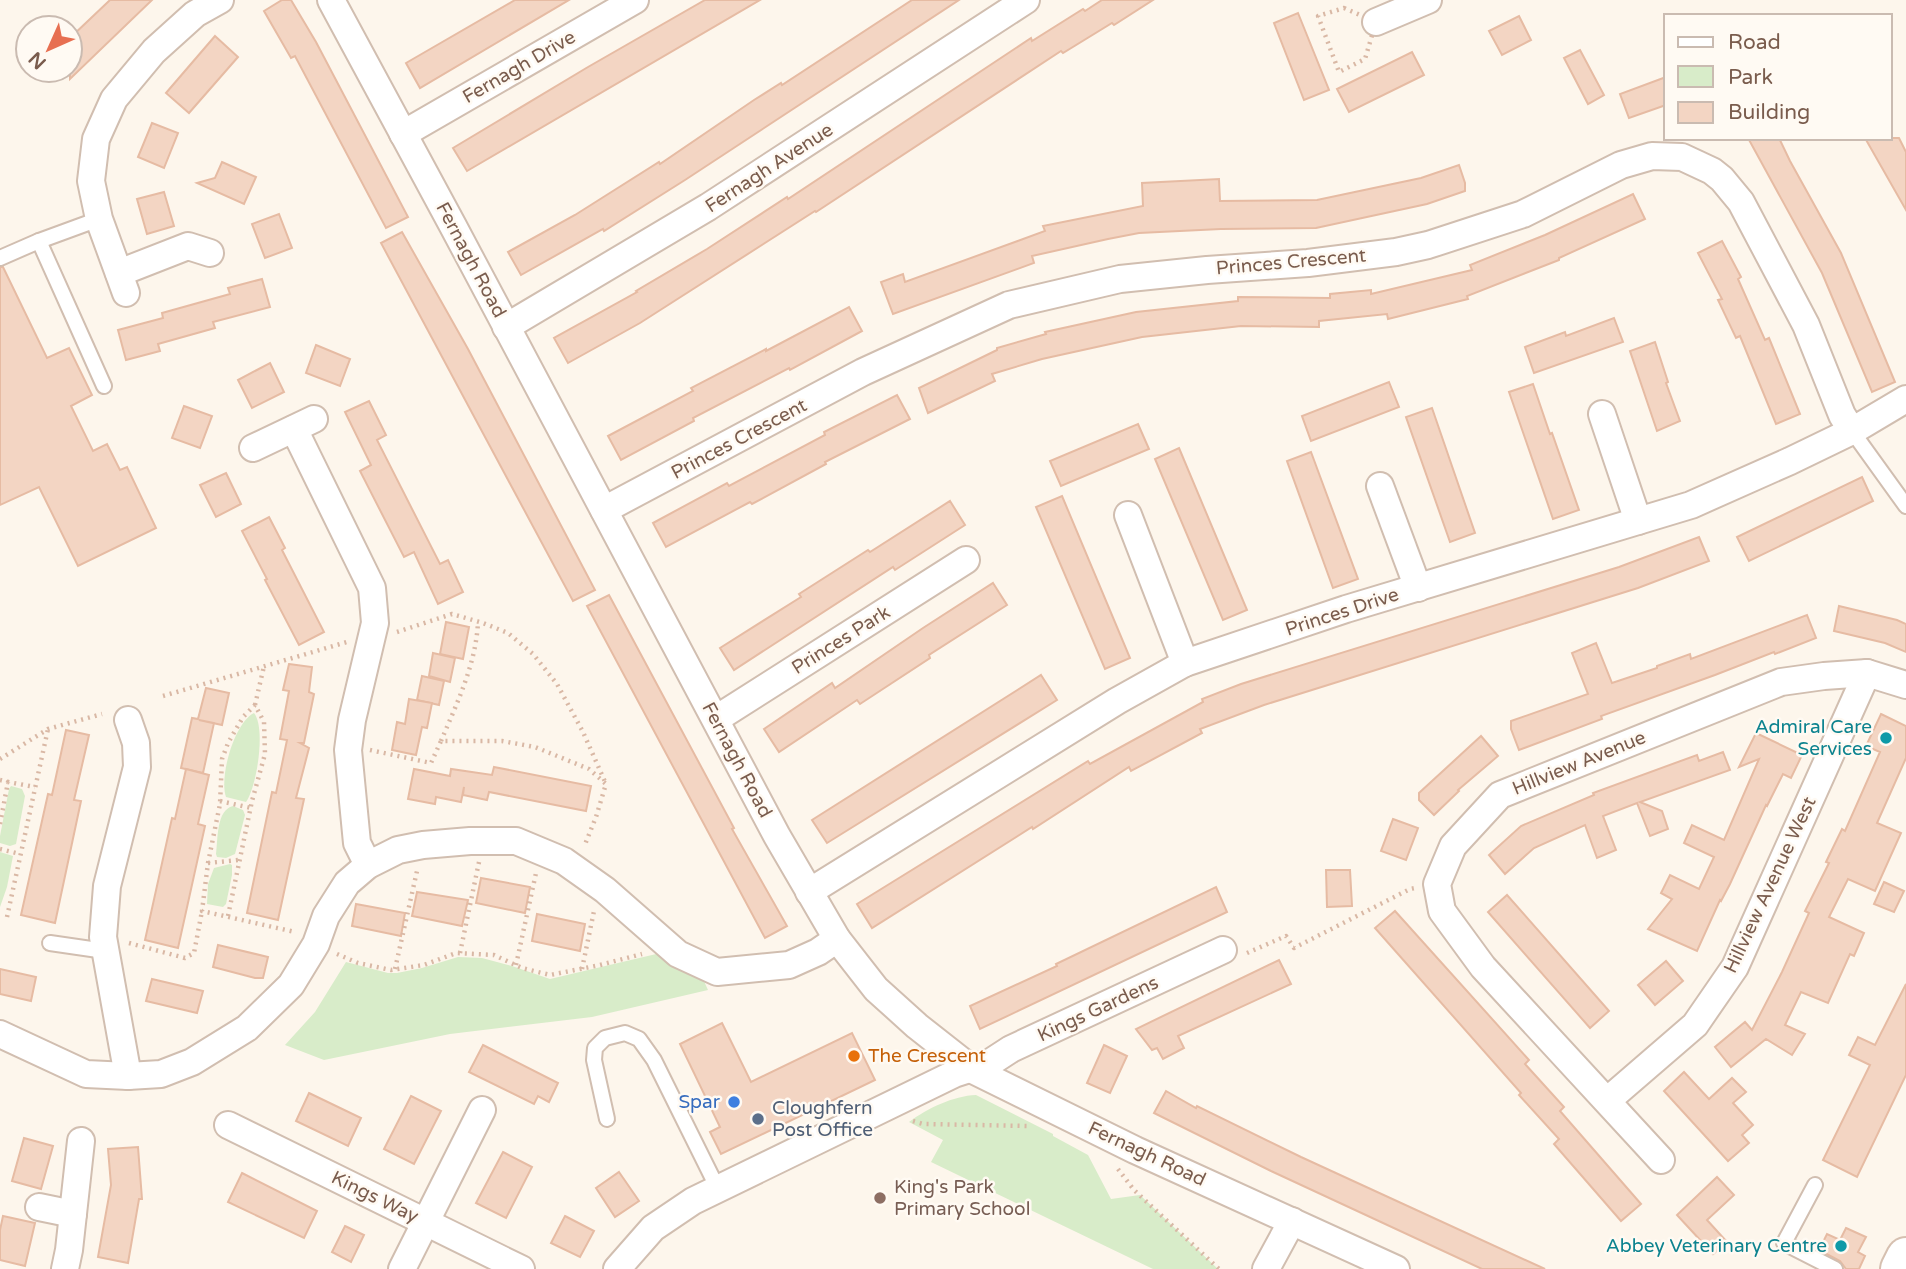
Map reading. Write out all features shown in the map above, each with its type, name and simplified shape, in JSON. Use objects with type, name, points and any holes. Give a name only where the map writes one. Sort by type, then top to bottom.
[{"type":"main road","points":[[1900,1269],[1906,1257]]},
{"type":"street","points":[[210,253],[188,246],[123,283],[99,219],[91,181],[96,139],[114,99],[154,51],[195,13],[220,0]]},
{"type":"street","name":"Fernagh Road","points":[[331,0],[777,836],[837,939],[876,989],[916,1026],[973,1070],[1135,1150],[1396,1269]]},
{"type":"street","name":"Fernagh Drive","points":[[403,134],[635,0]]},
{"type":"street","name":"Fernagh Avenue","points":[[506,327],[708,207],[1026,0]]},
{"type":"street","points":[[1376,22],[1428,0]]},
{"type":"street","name":"Princes Crescent","points":[[604,510],[863,372],[1009,305],[1120,279],[1396,253],[1523,214],[1621,164],[1652,156],[1682,157],[1712,171],[1741,202],[1806,325],[1842,415],[1852,430]]},
{"type":"street","name":"Princes Drive","points":[[809,891],[1117,701],[1185,663],[1346,609],[1691,505],[1790,461],[1906,399]]},
{"type":"street","points":[[1602,414],[1638,521]]},
{"type":"street","points":[[253,448],[304,424],[372,588],[375,624],[352,720],[349,745],[357,843],[368,865]]},
{"type":"street","points":[[1380,486],[1418,587]]},
{"type":"street","points":[[1128,515],[1185,663]]},
{"type":"street","name":"Princes Park","points":[[716,719],[966,560]]},
{"type":"street","name":"Hillview Avenue","points":[[1437,884],[1453,846],[1500,795],[1781,682],[1867,673],[1906,685]]},
{"type":"street","name":"Hillview Avenue West","points":[[1608,1101],[1695,1025],[1735,967],[1867,673]]},
{"type":"street","points":[[128,720],[136,743],[137,767],[107,886],[104,944],[128,1076]]},
{"type":"street","points":[[0,1034],[86,1074],[161,1074],[192,1062],[247,1028],[291,985],[316,944],[326,916],[347,883],[368,865],[398,850],[423,845],[516,841],[541,851],[564,861],[599,886],[678,954],[717,972],[789,965],[818,952],[837,939]]},
{"type":"street","points":[[1437,884],[1441,911],[1483,967],[1661,1160]]},
{"type":"street","name":"Kings Gardens","points":[[617,1269],[653,1228],[718,1189],[954,1074],[991,1062],[1011,1049],[1223,950]]},
{"type":"street","points":[[402,1269],[482,1110]]},
{"type":"street","name":"Kings Way","points":[[228,1125],[521,1269]]},
{"type":"street","points":[[65,1269],[81,1141]]},
{"type":"street","points":[[39,1207],[73,1214]]},
{"type":"street","points":[[1266,1269],[1292,1221]]},
{"type":"lane","points":[[0,258],[99,219]]},
{"type":"lane","points":[[39,241],[104,386]]},
{"type":"lane","points":[[1852,430],[1906,506]]},
{"type":"lane","points":[[50,943],[104,944]]},
{"type":"lane","points":[[607,1119],[594,1060],[595,1048],[605,1038],[625,1033],[639,1039],[654,1060],[718,1189]]},
{"type":"lane","points":[[1815,1185],[1784,1243],[1835,1269]]},
{"type":"path","points":[[1344,8],[1376,22],[1365,59],[1339,72],[1318,16],[1344,8]]},
{"type":"path","points":[[163,696],[372,635],[404,631],[452,614],[508,633],[533,654],[557,684],[583,732],[606,784],[596,817],[573,868]]},
{"type":"path","points":[[349,745],[431,763],[468,674],[477,639],[478,622]]},
{"type":"path","points":[[104,944],[185,958],[194,953],[220,801],[222,759],[243,717],[255,705],[264,666]]},
{"type":"path","points":[[228,916],[265,754],[264,722],[255,705]]},
{"type":"path","points":[[0,759],[48,729],[102,714]]},
{"type":"path","points":[[7,917],[48,729]]},
{"type":"path","points":[[442,741],[502,741],[535,747],[589,769],[606,784]]},
{"type":"path","points":[[0,780],[35,788]]},
{"type":"path","points":[[0,824],[8,782]]},
{"type":"path","points":[[220,801],[251,808]]},
{"type":"path","points":[[460,953],[484,841]]},
{"type":"path","points":[[395,969],[423,845]]},
{"type":"path","points":[[0,849],[20,854]]},
{"type":"path","points":[[516,965],[541,851]]},
{"type":"path","points":[[208,863],[240,860]]},
{"type":"path","points":[[1223,950],[1235,958],[1286,936],[1294,948],[1410,889],[1437,884]]},
{"type":"path","points":[[582,969],[599,886]]},
{"type":"path","points":[[202,911],[297,932],[358,964],[395,969],[424,965],[460,953],[494,956],[550,975],[670,947]]},
{"type":"path","points":[[880,1111],[923,1124],[1022,1126],[1035,1126],[1063,1114]]},
{"type":"path","points":[[1114,1164],[1135,1190],[1219,1269]]},
{"type":"green space","points":[[254,713],[258,720],[259,757],[254,783],[246,802],[226,797],[224,788],[230,751],[240,728]]},
{"type":"green space","points":[[11,786],[22,789],[25,796],[16,844],[10,846],[0,843],[0,836]]},
{"type":"green space","points":[[233,806],[243,810],[245,815],[235,854],[226,858],[217,857],[221,819],[223,813]]},
{"type":"green space","points":[[0,852],[13,856],[0,907]]},
{"type":"green space","points":[[230,864],[232,875],[226,904],[223,907],[207,904],[208,884],[214,868]]},
{"type":"green space","points":[[669,951],[698,968],[708,990],[592,1017],[450,1034],[324,1060],[285,1045],[315,1012],[346,962],[397,973],[458,957],[482,958],[550,979]]},
{"type":"green space","points":[[976,1095],[1088,1155],[1111,1199],[1140,1195],[1218,1269],[1153,1269],[931,1162],[943,1140],[909,1122],[941,1104]]},
{"type":"building","points":[[110,0],[152,0],[84,66],[84,25]]},
{"type":"building","points":[[282,0],[291,0],[316,42],[408,217],[386,228],[295,56],[291,58],[264,11]]},
{"type":"building","points":[[515,0],[569,0],[420,88],[406,63]]},
{"type":"building","points":[[705,0],[760,0],[467,171],[453,148]]},
{"type":"building","points":[[912,0],[959,0],[604,231],[603,229],[521,275],[508,252],[575,215],[659,162],[660,164],[754,100],[781,83],[782,85]]},
{"type":"building","points":[[1102,0],[1153,0],[1114,25],[1112,23],[1063,53],[1061,51],[816,212],[640,323],[568,363],[554,338],[637,292],[787,197],[788,199],[1031,38],[1032,41]]},
{"type":"building","points":[[1298,13],[1329,90],[1304,100],[1274,23]]},
{"type":"building","points":[[1519,16],[1531,40],[1502,55],[1489,31]]},
{"type":"building","points":[[215,36],[238,57],[189,113],[166,93]]},
{"type":"building","points":[[1580,50],[1604,95],[1588,104],[1564,58]]},
{"type":"building","points":[[1412,52],[1424,75],[1349,112],[1337,89]]},
{"type":"building","points":[[1664,78],[1664,106],[1629,118],[1620,94]]},
{"type":"building","points":[[152,123],[178,133],[164,168],[138,157]]},
{"type":"building","points":[[1899,138],[1906,152],[1906,210],[1866,140]]},
{"type":"building","points":[[1749,140],[1780,140],[1841,253],[1895,382],[1872,392],[1822,273]]},
{"type":"building","points":[[222,162],[256,177],[244,204],[197,183],[215,178]]},
{"type":"building","points":[[1459,165],[1465,191],[1427,204],[1316,228],[1139,233],[1108,239],[1032,256],[1034,263],[893,314],[881,282],[903,274],[905,282],[1045,231],[1043,226],[1143,206],[1142,183],[1219,179],[1220,201],[1317,200],[1421,178]]},
{"type":"building","points":[[164,192],[174,226],[147,234],[137,199]]},
{"type":"building","points":[[1633,194],[1645,219],[1559,260],[1467,296],[1468,299],[1388,319],[1387,314],[1319,321],[1319,327],[1241,326],[1142,337],[1042,359],[992,374],[995,381],[928,413],[919,388],[997,348],[1046,334],[1045,332],[1136,312],[1238,301],[1238,297],[1330,298],[1330,294],[1371,290],[1371,294],[1472,270],[1470,265],[1545,235]]},
{"type":"building","points":[[279,214],[292,248],[265,258],[252,224]]},
{"type":"building","points":[[402,232],[468,349],[595,590],[573,601],[381,243]]},
{"type":"building","points":[[1722,241],[1741,277],[1738,279],[1765,340],[1769,338],[1800,414],[1776,424],[1740,336],[1736,338],[1718,300],[1722,299],[1698,253]]},
{"type":"building","points":[[0,267],[3,267],[47,358],[69,348],[92,395],[71,406],[93,451],[107,444],[120,470],[127,467],[156,528],[78,566],[39,487],[0,505]]},
{"type":"building","points":[[262,279],[270,307],[213,322],[215,328],[158,344],[160,351],[126,360],[118,330],[163,318],[162,313],[230,294],[228,288]]},
{"type":"building","points":[[849,307],[862,331],[693,418],[694,421],[621,460],[608,436],[693,391],[691,388]]},
{"type":"building","points":[[1614,318],[1623,342],[1534,373],[1525,347],[1565,332],[1566,336]]},
{"type":"building","points":[[1655,342],[1680,421],[1657,431],[1630,351]]},
{"type":"building","points":[[316,345],[350,359],[340,386],[306,373]]},
{"type":"building","points":[[270,363],[284,392],[252,408],[238,380]]},
{"type":"building","points":[[1389,382],[1399,407],[1311,441],[1302,416]]},
{"type":"building","points":[[1533,384],[1579,510],[1553,519],[1509,392]]},
{"type":"building","points":[[897,395],[910,419],[666,547],[653,523],[727,483],[729,486],[825,435],[824,432]]},
{"type":"building","points":[[369,401],[386,435],[377,440],[440,564],[448,560],[463,592],[438,604],[414,552],[404,557],[360,471],[371,465],[345,412]]},
{"type":"building","points":[[184,406],[212,416],[200,448],[172,438]]},
{"type":"building","points":[[1432,408],[1475,533],[1450,542],[1406,417]]},
{"type":"building","points":[[1138,424],[1149,449],[1061,486],[1050,461]]},
{"type":"building","points":[[1179,448],[1247,610],[1223,620],[1155,459]]},
{"type":"building","points":[[1311,452],[1358,579],[1333,588],[1287,461]]},
{"type":"building","points":[[226,473],[241,504],[216,517],[200,485]]},
{"type":"building","points":[[1862,477],[1873,501],[1749,561],[1737,537]]},
{"type":"building","points":[[1062,496],[1130,658],[1105,669],[1036,507]]},
{"type":"building","points":[[950,501],[965,525],[895,570],[893,567],[734,670],[720,648],[801,597],[799,594]]},
{"type":"building","points":[[269,517],[285,548],[282,550],[324,632],[299,645],[242,531]]},
{"type":"building","points":[[1699,537],[1709,561],[1638,588],[1264,705],[1200,729],[1202,733],[1131,771],[1129,767],[872,928],[857,904],[1088,761],[1090,764],[1203,702],[1202,699],[1241,684],[1619,567]]},
{"type":"building","points":[[993,583],[1007,605],[860,704],[857,700],[779,752],[764,729],[832,683],[835,688]]},
{"type":"building","points":[[609,595],[734,828],[732,829],[787,926],[765,938],[587,606]]},
{"type":"building","points":[[1839,606],[1906,624],[1906,652],[1885,643],[1834,631]]},
{"type":"building","points":[[1807,615],[1816,638],[1601,716],[1602,719],[1519,750],[1511,729],[1511,721],[1588,694],[1572,653],[1596,643],[1612,683],[1690,654],[1691,659]]},
{"type":"building","points":[[446,622],[469,627],[463,659],[440,654]]},
{"type":"building","points":[[433,653],[455,658],[450,682],[429,676]]},
{"type":"building","points":[[289,664],[312,667],[309,692],[314,694],[304,743],[300,743],[309,748],[296,798],[304,799],[278,920],[247,913],[272,792],[276,793],[287,740],[280,739],[289,691],[283,690]]},
{"type":"building","points":[[1041,675],[1057,700],[827,843],[812,820]]},
{"type":"building","points":[[422,676],[444,681],[439,705],[417,700]]},
{"type":"building","points":[[206,688],[229,693],[222,725],[214,723],[203,773],[181,768],[192,718],[198,719]]},
{"type":"building","points":[[409,699],[432,703],[427,728],[422,727],[416,755],[392,750],[397,722],[405,724]]},
{"type":"building","points":[[1881,714],[1906,726],[1906,758],[1877,823],[1901,833],[1875,891],[1848,879],[1829,917],[1864,933],[1854,956],[1850,954],[1828,1003],[1801,992],[1785,1025],[1805,1034],[1792,1055],[1766,1039],[1731,1067],[1715,1047],[1745,1022],[1752,1030],[1782,972],[1809,913],[1805,911],[1829,863],[1826,862],[1842,829],[1845,831],[1880,752],[1866,746]]},
{"type":"building","points":[[66,730],[89,735],[74,800],[81,801],[55,923],[21,915],[48,794],[52,795]]},
{"type":"building","points":[[1756,733],[1802,755],[1791,778],[1783,774],[1766,805],[1697,951],[1648,929],[1672,899],[1661,893],[1670,875],[1699,889],[1714,857],[1684,843],[1692,825],[1724,840],[1759,759],[1739,767]]},
{"type":"building","points":[[1481,736],[1498,756],[1458,790],[1434,815],[1419,800],[1419,793]]},
{"type":"building","points":[[1723,752],[1730,770],[1640,802],[1662,811],[1668,829],[1650,836],[1637,803],[1603,816],[1616,850],[1597,858],[1585,825],[1534,848],[1505,874],[1489,855],[1521,826],[1594,795],[1593,793],[1697,755],[1699,761]]},
{"type":"building","points":[[494,767],[591,786],[586,811],[489,792],[487,800],[463,795],[464,787],[461,802],[436,797],[435,804],[408,799],[414,769],[450,776],[451,769],[492,775]]},
{"type":"building","points":[[186,769],[209,775],[198,824],[205,826],[178,948],[145,940],[172,818],[175,819]]},
{"type":"building","points":[[1393,819],[1418,828],[1406,860],[1381,851]]},
{"type":"building","points":[[1326,870],[1350,870],[1352,906],[1327,907]]},
{"type":"building","points":[[481,878],[530,887],[525,913],[476,903]]},
{"type":"building","points":[[1884,882],[1904,891],[1894,912],[1874,904]]},
{"type":"building","points":[[1216,887],[1227,912],[980,1029],[970,1006]]},
{"type":"building","points":[[417,892],[468,900],[462,926],[412,916]]},
{"type":"building","points":[[1507,895],[1609,1011],[1590,1028],[1488,912]]},
{"type":"building","points":[[356,904],[405,913],[401,936],[352,926]]},
{"type":"building","points":[[1395,911],[1529,1060],[1525,1064],[1564,1107],[1560,1111],[1641,1204],[1621,1221],[1554,1144],[1559,1139],[1519,1095],[1521,1093],[1375,928]]},
{"type":"building","points":[[537,914],[585,924],[580,951],[532,941]]},
{"type":"building","points":[[218,945],[268,957],[263,978],[213,967]]},
{"type":"building","points":[[1279,960],[1291,984],[1178,1036],[1184,1048],[1163,1059],[1157,1048],[1152,1050],[1136,1029]]},
{"type":"building","points":[[1666,961],[1683,981],[1655,1005],[1638,985]]},
{"type":"building","points":[[0,969],[36,977],[31,1001],[0,994]]},
{"type":"building","points":[[152,979],[203,991],[197,1013],[146,1001]]},
{"type":"building","points":[[1906,984],[1906,1075],[1857,1177],[1823,1160],[1870,1065],[1849,1055],[1858,1037],[1875,1045]]},
{"type":"building","points":[[722,1023],[751,1082],[852,1033],[875,1080],[721,1154],[710,1132],[720,1127],[680,1044]]},
{"type":"building","points":[[483,1045],[558,1083],[549,1102],[538,1096],[534,1104],[469,1072]]},
{"type":"building","points":[[1104,1045],[1127,1056],[1110,1093],[1087,1083]]},
{"type":"building","points":[[1684,1072],[1709,1099],[1732,1078],[1746,1092],[1733,1103],[1753,1125],[1742,1135],[1749,1143],[1728,1161],[1664,1091]]},
{"type":"building","points":[[1166,1091],[1196,1108],[1197,1106],[1545,1269],[1482,1269],[1271,1171],[1154,1113]]},
{"type":"building","points":[[309,1093],[361,1118],[348,1146],[296,1121]]},
{"type":"building","points":[[411,1096],[441,1111],[414,1164],[384,1149]]},
{"type":"building","points":[[24,1138],[53,1146],[41,1189],[12,1181]]},
{"type":"building","points":[[138,1147],[142,1199],[139,1199],[128,1263],[98,1257],[111,1185],[108,1149]]},
{"type":"building","points":[[503,1152],[532,1167],[506,1218],[476,1203]]},
{"type":"building","points":[[619,1172],[639,1201],[615,1217],[596,1188]]},
{"type":"building","points":[[242,1173],[317,1211],[304,1238],[228,1202]]},
{"type":"building","points":[[1717,1177],[1734,1195],[1707,1220],[1727,1242],[1713,1254],[1677,1215]]},
{"type":"building","points":[[3,1216],[35,1223],[25,1266],[0,1260]]},
{"type":"building","points":[[565,1216],[594,1231],[580,1257],[551,1243]]},
{"type":"building","points":[[345,1226],[364,1235],[351,1262],[332,1252]]},
{"type":"building","name":"Abbey Veterinary Centre","points":[[1846,1228],[1866,1237],[1858,1252],[1865,1256],[1859,1269],[1846,1269],[1840,1261],[1819,1250],[1827,1234],[1840,1240]]},
{"type":"place","name":"Admiral Care Services","points":[[1886,738]]},
{"type":"place","name":"The Crescent","points":[[854,1056]]},
{"type":"place","name":"Spar","points":[[734,1102]]},
{"type":"place","name":"Cloughfern Post Office","points":[[758,1119]]},
{"type":"place","name":"King's Park Primary School","points":[[880,1198]]},
{"type":"place","name":"Abbey Veterinary Centre","points":[[1841,1246]]}]
